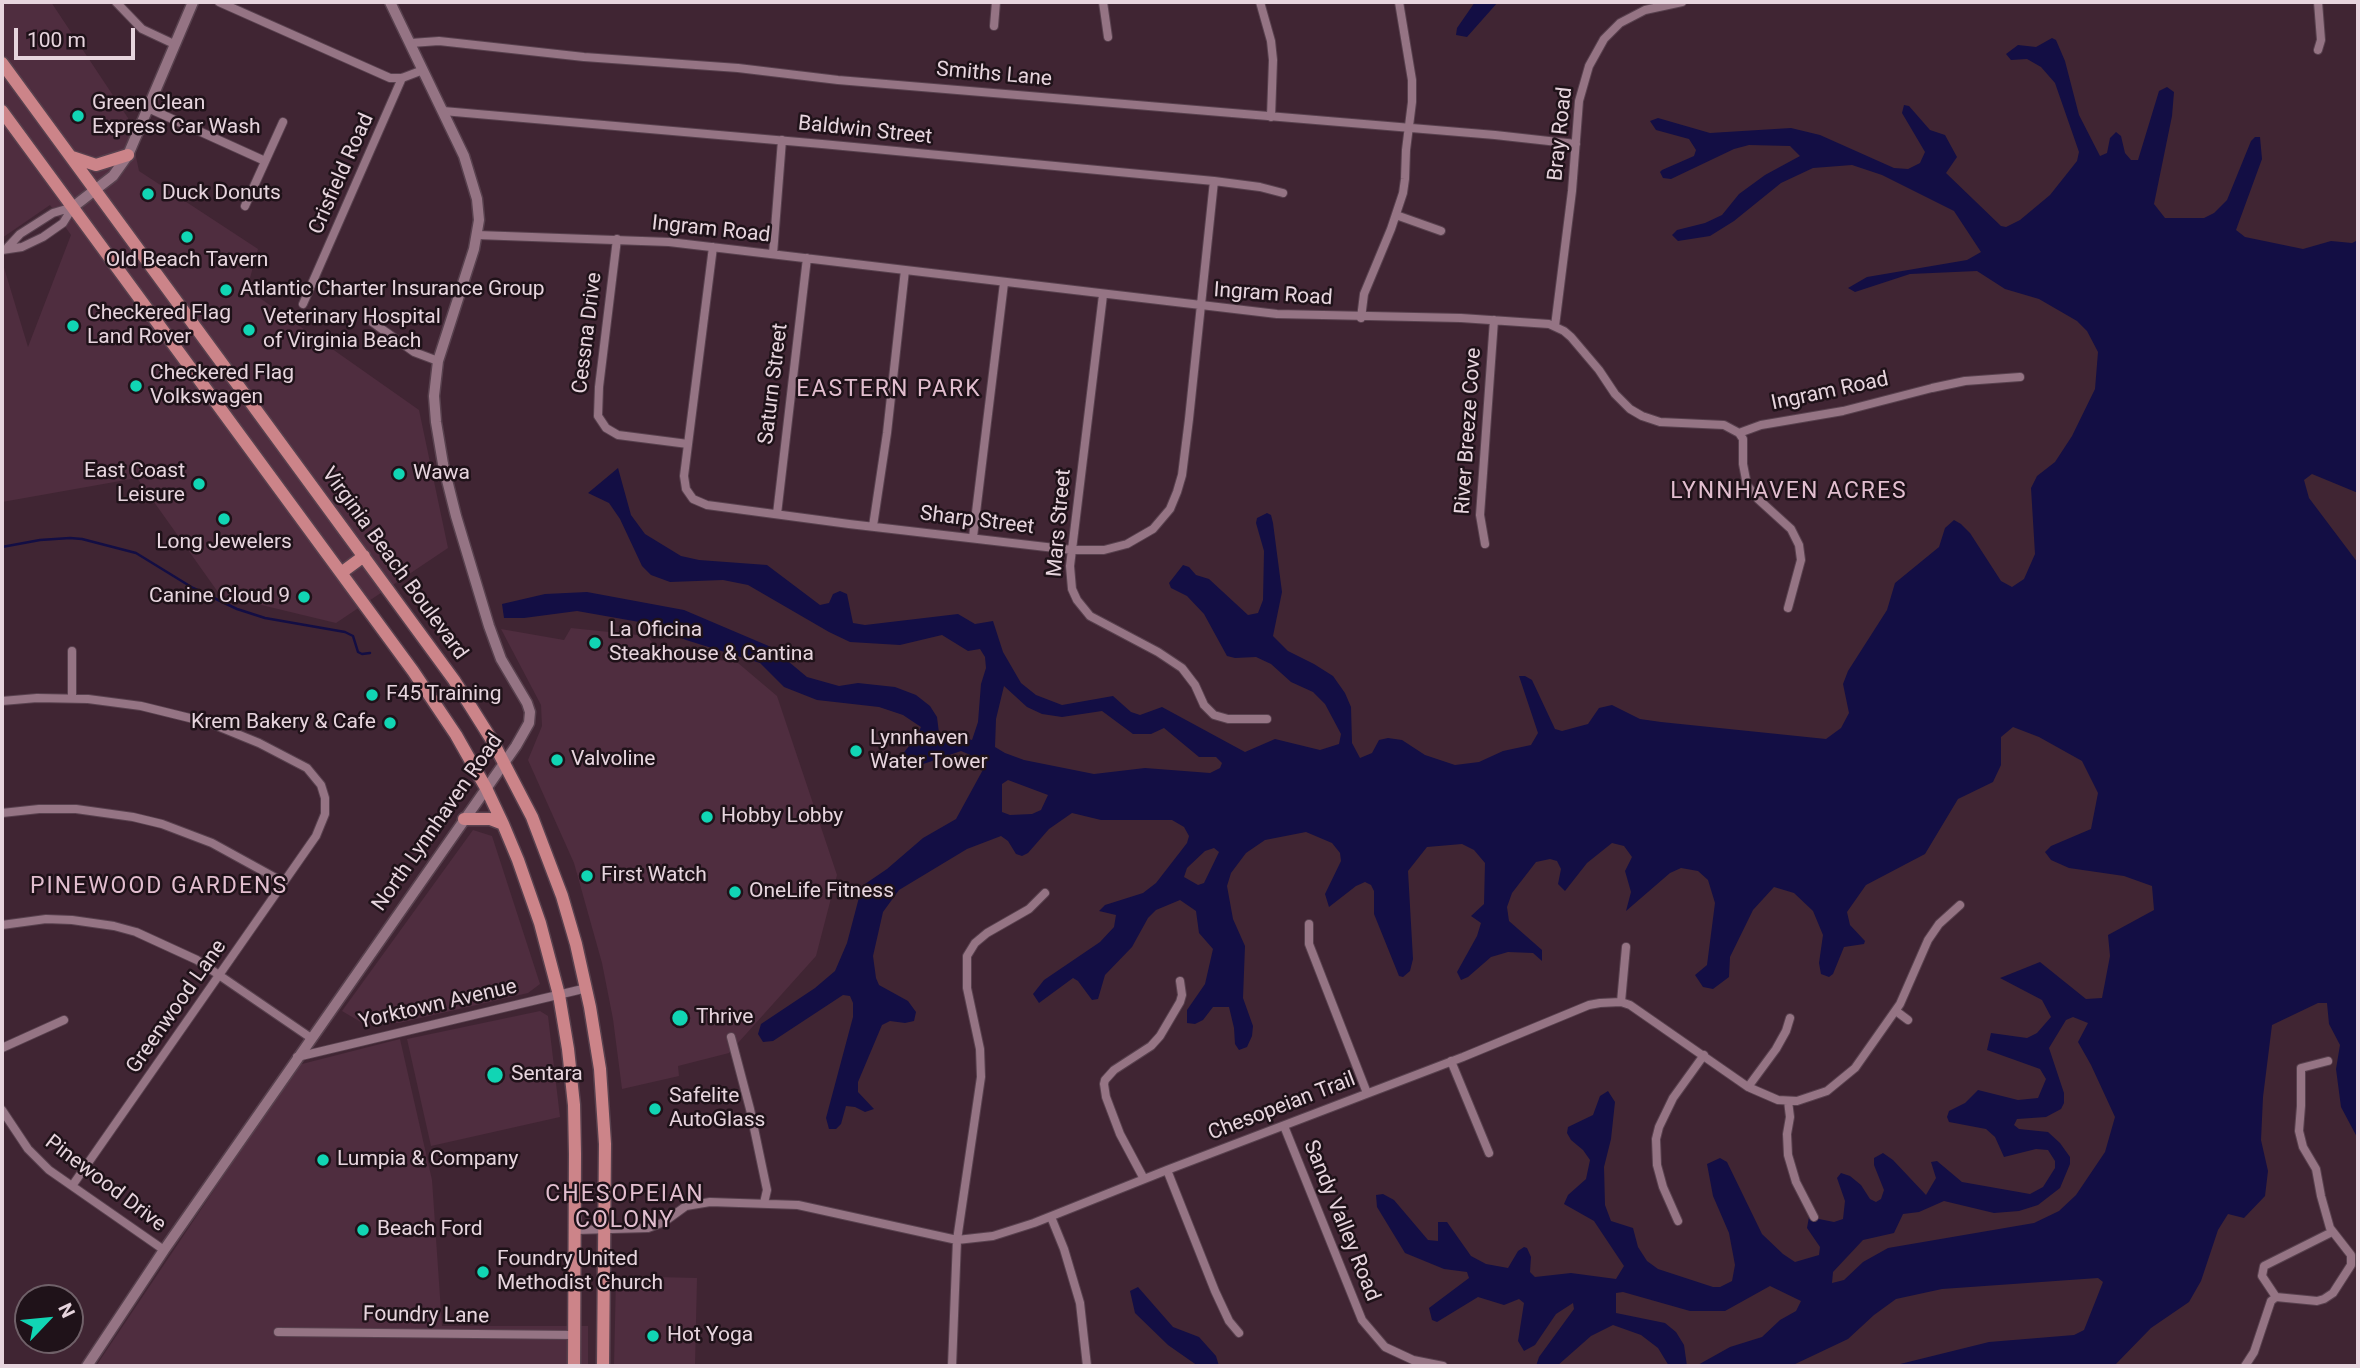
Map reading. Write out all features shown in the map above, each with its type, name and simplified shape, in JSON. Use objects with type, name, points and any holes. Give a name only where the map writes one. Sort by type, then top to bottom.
[{"type":"main road","name":"Virginia Beach Boulevard","points":[[2,63],[454,680],[504,762],[532,817],[570,923],[587,988],[597,1049],[603,1108],[603,1366]]},
{"type":"main road","points":[[2,111],[436,703],[486,788],[503,824],[537,912],[559,995],[568,1049],[574,1105],[576,1230],[573,1366]]},
{"type":"main road","points":[[71,157],[96,165],[128,155]]},
{"type":"main road","points":[[341,573],[364,556]]},
{"type":"main road","points":[[464,819],[490,819],[503,824]]},
{"type":"street","points":[[116,2],[142,29],[174,44]]},
{"type":"street","points":[[5,248],[20,234],[53,213],[73,207],[113,176],[128,155],[193,2]]},
{"type":"street","points":[[219,2],[390,78],[402,78],[423,70]]},
{"type":"street","name":"North Lynnhaven Road","points":[[90,1365],[164,1250],[527,728],[530,712],[527,703],[494,642],[456,516],[436,422],[434,396],[438,361],[477,235],[477,199],[473,182],[443,111],[390,2]]},
{"type":"street","points":[[994,26],[996,2]]},
{"type":"street","points":[[1103,2],[1108,37]]},
{"type":"street","points":[[1260,2],[1271,41],[1273,60],[1271,117]]},
{"type":"street","points":[[1362,318],[1364,294],[1396,215],[1405,179],[1412,80],[1399,2]]},
{"type":"street","name":"Bray Road","points":[[1555,326],[1583,83],[1604,39],[1620,23],[1645,10],[1682,2]]},
{"type":"street","points":[[2318,2],[2321,40],[2318,50]]},
{"type":"street","name":"Smiths Lane","points":[[411,43],[439,41],[584,57],[738,68],[838,80],[1576,144]]},
{"type":"street","name":"Crisfield Road","points":[[303,304],[402,78]]},
{"type":"street","points":[[148,108],[265,161]]},
{"type":"street","name":"Baldwin Street","points":[[443,111],[1214,181],[1283,193]]},
{"type":"street","points":[[244,206],[283,122]]},
{"type":"street","points":[[773,254],[782,141]]},
{"type":"street","name":"Sharp Street","points":[[713,247],[684,482],[693,499],[707,505],[873,526],[1072,550],[1104,550],[1127,544],[1153,529],[1170,509],[1179,484],[1202,307],[1214,181]]},
{"type":"street","points":[[5,248],[22,247],[43,237],[63,223],[73,207]]},
{"type":"street","points":[[1396,215],[1441,231]]},
{"type":"street","name":"Ingram Road","points":[[477,235],[617,239],[713,247],[1202,307],[1307,317],[1494,320],[1555,326]]},
{"type":"street","name":"Cessna Drive","points":[[617,239],[598,387],[598,416],[606,428],[618,435],[688,444]]},
{"type":"street","name":"Saturn Street","points":[[777,514],[807,258]]},
{"type":"street","points":[[873,526],[887,433],[905,270]]},
{"type":"street","points":[[974,537],[1004,283]]},
{"type":"street","name":"Mars Street","points":[[1103,295],[1069,575],[1072,589],[1083,609],[1090,615],[1173,660],[1189,676],[1204,705],[1214,715],[1228,719],[1267,719]]},
{"type":"street","name":"River Breeze Cove","points":[[1485,544],[1480,515],[1494,320]]},
{"type":"street","points":[[372,322],[414,352],[438,361]]},
{"type":"street","points":[[1555,326],[1571,337],[1623,403],[1642,416],[1660,422],[1724,425],[1739,433],[1747,485],[1758,499],[1791,529],[1799,545],[1801,559],[1788,608]]},
{"type":"street","name":"Ingram Road","points":[[1739,433],[1761,425],[1843,411],[1965,381],[2020,377]]},
{"type":"street","points":[[2,701],[72,698],[72,651]]},
{"type":"street","name":"Greenwood Lane","points":[[72,698],[141,706],[210,723],[259,743],[307,768],[321,785],[326,806],[321,827],[72,1186]]},
{"type":"street","points":[[2,813],[76,809],[162,824],[212,843],[283,882]]},
{"type":"street","points":[[952,1366],[957,1240],[972,1101],[981,1061],[967,989],[967,956],[975,943],[986,933],[1029,909],[1045,893]]},
{"type":"street","points":[[1626,947],[1621,1002],[1658,1023],[1748,1087],[1778,1100],[1788,1101],[1809,1098],[1827,1091],[1855,1068],[1896,1011],[1928,940],[1939,924],[1960,905]]},
{"type":"street","points":[[2,925],[46,919],[72,920],[136,932],[197,960],[311,1038]]},
{"type":"street","points":[[1309,924],[1309,944],[1367,1093]]},
{"type":"street","points":[[1144,1179],[1120,1134],[1104,1084],[1114,1070],[1151,1046],[1160,1036],[1180,1002],[1180,981]]},
{"type":"street","name":"Yorktown Avenue","points":[[298,1058],[587,988]]},
{"type":"street","name":"Chesopeian Trail","points":[[576,1230],[648,1228],[664,1222],[686,1206],[697,1204],[764,1203],[825,1209],[957,1240],[993,1236],[1051,1217],[1589,1005],[1621,1002]]},
{"type":"street","points":[[1896,1011],[1909,1020]]},
{"type":"street","points":[[1748,1087],[1776,1049],[1790,1017]]},
{"type":"street","points":[[2,1048],[64,1020]]},
{"type":"street","points":[[731,1037],[767,1190],[764,1203]]},
{"type":"street","points":[[1678,1221],[1657,1165],[1656,1139],[1673,1098],[1704,1055]]},
{"type":"street","points":[[2245,1366],[2256,1346],[2271,1301],[2276,1297],[2317,1301],[2333,1293],[2351,1265],[2352,1260],[2347,1249],[2332,1232],[2316,1168],[2303,1147],[2299,1131],[2301,1068],[2328,1060]]},
{"type":"street","points":[[1451,1061],[1489,1153]]},
{"type":"street","points":[[1788,1101],[1788,1155],[1796,1182],[1814,1217]]},
{"type":"street","name":"Pinewood Drive","points":[[2,1110],[15,1132],[37,1159],[164,1250]]},
{"type":"street","name":"Sandy Valley Road","points":[[1284,1126],[1355,1307],[1366,1326],[1380,1343],[1400,1355],[1443,1366]]},
{"type":"street","points":[[1167,1170],[1228,1321],[1239,1333]]},
{"type":"street","points":[[1051,1217],[1080,1303],[1087,1366]]},
{"type":"street","points":[[2276,1297],[2262,1276],[2263,1266],[2332,1232]]},
{"type":"street","name":"Foundry Lane","points":[[278,1332],[574,1335]]},
{"type":"shaded area","points":[[2,2],[51,2],[128,118],[139,171],[258,249],[247,289],[419,410],[448,548],[336,623],[220,595],[137,478],[2,502],[2,261],[28,347],[71,235],[50,205],[2,238]]},
{"type":"shaded area","points":[[1475,2],[1498,2],[1467,37],[1456,35],[1457,28]]},
{"type":"shaded area","points":[[2052,38],[2056,40],[2065,61],[2079,115],[2100,156],[2107,153],[2110,138],[2116,132],[2121,136],[2125,153],[2131,160],[2138,160],[2159,91],[2167,87],[2174,92],[2172,116],[2154,204],[2165,218],[2204,218],[2214,213],[2227,200],[2251,141],[2260,137],[2262,159],[2236,230],[2245,237],[2303,249],[2331,241],[2352,243],[2358,240],[2358,493],[2312,474],[2304,480],[2309,498],[2358,563],[2358,1139],[2341,1107],[2336,1069],[2340,1045],[2329,1024],[2327,1003],[2318,1003],[2272,1025],[2263,1097],[2261,1140],[2268,1171],[2265,1196],[2244,1218],[2228,1214],[2218,1230],[2201,1281],[2189,1302],[2151,1328],[2114,1366],[1892,1366],[1989,1342],[2074,1335],[2084,1330],[2103,1282],[2098,1278],[1942,1289],[1896,1299],[1848,1339],[1791,1366],[1696,1366],[1730,1347],[1762,1337],[1780,1320],[1796,1311],[1801,1301],[1770,1286],[1725,1311],[1690,1311],[1623,1292],[1616,1293],[1616,1313],[1665,1323],[1676,1332],[1684,1345],[1687,1366],[1669,1366],[1658,1348],[1641,1335],[1613,1325],[1591,1336],[1557,1366],[1536,1366],[1539,1357],[1574,1309],[1573,1303],[1556,1314],[1535,1345],[1524,1351],[1518,1341],[1524,1303],[1519,1299],[1504,1305],[1478,1297],[1437,1322],[1432,1320],[1429,1308],[1469,1278],[1467,1272],[1444,1269],[1405,1253],[1377,1207],[1376,1195],[1383,1194],[1394,1200],[1428,1240],[1438,1241],[1438,1222],[1447,1222],[1471,1256],[1486,1264],[1508,1268],[1518,1251],[1524,1247],[1531,1257],[1530,1272],[1535,1277],[1571,1273],[1616,1279],[1624,1266],[1594,1221],[1564,1204],[1568,1195],[1586,1179],[1590,1160],[1571,1140],[1567,1133],[1568,1127],[1593,1115],[1600,1096],[1608,1091],[1615,1102],[1611,1139],[1604,1167],[1605,1205],[1611,1221],[1633,1228],[1638,1247],[1647,1261],[1658,1269],[1713,1287],[1720,1287],[1732,1281],[1735,1265],[1729,1233],[1713,1196],[1707,1164],[1720,1158],[1727,1162],[1762,1234],[1795,1262],[1819,1255],[1820,1247],[1807,1228],[1809,1217],[1834,1222],[1843,1219],[1845,1201],[1837,1178],[1841,1173],[1861,1185],[1870,1199],[1876,1202],[1881,1199],[1884,1190],[1874,1158],[1883,1153],[1926,1195],[1936,1178],[1931,1162],[1937,1161],[1962,1182],[2030,1194],[2043,1187],[2055,1168],[2055,1161],[2048,1150],[2036,1149],[2004,1157],[1995,1137],[1986,1129],[1949,1122],[1947,1117],[1949,1111],[1965,1103],[1978,1090],[2018,1100],[2038,1098],[2046,1079],[2040,1069],[1987,1050],[1991,1033],[2027,1038],[2037,1033],[2051,1017],[2042,1000],[2000,978],[2040,962],[2086,999],[2102,998],[2110,956],[2108,935],[2154,910],[2152,886],[2124,876],[2069,868],[2051,860],[2045,852],[2051,846],[2091,829],[2098,793],[2082,761],[2039,737],[2013,727],[2001,737],[2001,765],[1993,782],[1958,799],[1925,854],[1866,885],[1847,912],[1850,925],[1865,941],[1864,944],[1844,947],[1833,974],[1829,977],[1821,974],[1819,963],[1823,935],[1813,911],[1794,893],[1774,887],[1753,910],[1730,957],[1729,977],[1713,989],[1703,987],[1695,975],[1707,965],[1715,903],[1708,880],[1698,871],[1681,868],[1670,873],[1626,911],[1631,892],[1625,871],[1632,857],[1624,846],[1612,843],[1587,863],[1565,891],[1558,884],[1561,869],[1557,861],[1550,859],[1536,862],[1512,893],[1507,907],[1509,921],[1542,950],[1542,961],[1533,953],[1508,952],[1491,957],[1461,980],[1457,972],[1477,936],[1481,923],[1471,916],[1484,904],[1485,863],[1474,850],[1462,844],[1427,847],[1408,871],[1413,959],[1410,971],[1403,977],[1399,976],[1374,914],[1374,891],[1371,885],[1365,882],[1356,886],[1329,907],[1325,894],[1341,861],[1340,853],[1332,843],[1306,832],[1265,840],[1246,853],[1231,873],[1227,886],[1233,919],[1245,946],[1243,998],[1253,1026],[1247,1047],[1239,1050],[1235,1044],[1229,1007],[1213,1007],[1203,1020],[1195,1024],[1187,1023],[1187,1010],[1205,984],[1213,949],[1199,933],[1196,911],[1180,900],[1156,910],[1148,918],[1132,947],[1105,975],[1098,999],[1092,1000],[1073,978],[1039,1003],[1033,994],[1044,980],[1100,942],[1114,927],[1116,915],[1099,911],[1105,905],[1143,893],[1156,883],[1187,843],[1189,836],[1184,827],[1172,820],[1101,820],[1072,813],[1049,829],[1028,853],[1022,856],[1016,854],[1008,841],[1001,836],[967,849],[899,890],[883,912],[873,956],[876,978],[879,985],[908,1001],[916,1012],[914,1021],[890,1021],[882,1025],[858,1082],[858,1092],[874,1109],[865,1112],[846,1106],[841,1124],[836,1129],[829,1129],[826,1118],[853,1017],[850,996],[843,995],[773,1041],[763,1042],[758,1034],[761,1024],[815,988],[835,971],[847,943],[862,886],[923,838],[956,819],[985,766],[975,757],[961,751],[906,770],[898,760],[921,727],[903,715],[879,707],[817,700],[784,687],[760,663],[686,640],[645,623],[577,611],[504,618],[502,604],[545,594],[587,592],[684,610],[771,647],[807,677],[839,686],[858,683],[895,687],[916,695],[930,706],[937,717],[939,733],[935,742],[938,743],[952,734],[972,740],[978,722],[981,684],[986,668],[985,657],[980,649],[968,651],[942,635],[900,645],[850,642],[748,585],[723,580],[670,582],[651,575],[642,566],[620,519],[609,503],[588,493],[618,468],[631,515],[645,534],[681,556],[699,560],[767,565],[820,605],[829,603],[833,594],[840,591],[847,594],[853,623],[865,625],[958,614],[975,624],[993,621],[1003,652],[1021,683],[1036,695],[1062,705],[1113,696],[1131,712],[1140,715],[1162,707],[1245,752],[1275,739],[1320,750],[1339,744],[1341,734],[1325,704],[1313,692],[1291,682],[1271,664],[1256,657],[1227,656],[1204,614],[1187,596],[1171,588],[1169,583],[1183,565],[1189,567],[1196,575],[1209,579],[1248,615],[1258,613],[1263,600],[1264,551],[1256,523],[1257,518],[1267,513],[1271,515],[1273,523],[1282,592],[1273,636],[1288,651],[1333,676],[1351,707],[1352,743],[1360,758],[1372,753],[1379,740],[1388,738],[1402,740],[1425,755],[1455,765],[1479,762],[1503,751],[1531,745],[1538,733],[1519,676],[1532,680],[1555,729],[1562,731],[1588,724],[1599,708],[1612,705],[1640,719],[1826,739],[1841,728],[1849,713],[1843,684],[1848,671],[1887,610],[1895,583],[1939,547],[1945,528],[1954,520],[1970,533],[2001,581],[2012,587],[2024,579],[2035,554],[2031,488],[2037,476],[2055,462],[2072,436],[2095,389],[2098,352],[2087,331],[2077,321],[2039,299],[2005,289],[1977,271],[1910,274],[1855,292],[1848,288],[1867,277],[1967,260],[1981,252],[1954,211],[1882,175],[1852,165],[1813,168],[1781,183],[1734,221],[1710,236],[1678,241],[1672,235],[1677,230],[1705,223],[1722,215],[1739,194],[1765,175],[1800,156],[1790,146],[1749,145],[1734,149],[1671,179],[1663,178],[1660,172],[1662,170],[1694,156],[1696,150],[1689,139],[1656,130],[1650,121],[1658,118],[1710,133],[1791,128],[1820,135],[1894,168],[1908,169],[1920,163],[1925,152],[1902,113],[1904,105],[1909,106],[1930,130],[1945,135],[1957,157],[1946,173],[2001,226],[2006,227],[2020,220],[2050,195],[2077,161],[2079,152],[2055,83],[2041,67],[2027,59],[2011,60],[2006,54],[2018,45],[2036,47]],"holes":[[[1004,686],[1027,707],[1042,714],[1062,717],[1102,711],[1133,734],[1151,734],[1164,728],[1199,757],[1216,757],[1222,763],[1220,768],[1210,773],[1145,768],[1094,774],[1024,760],[1005,753],[995,747],[996,719]],[[1008,780],[1048,795],[1041,810],[1032,814],[1010,815],[1002,812],[1002,784]],[[1214,848],[1219,852],[1204,883],[1198,885],[1184,877],[1187,868],[1205,851]],[[2073,1017],[2088,1023],[2078,1042],[2115,1117],[2105,1152],[2076,1195],[2059,1211],[2034,1223],[1888,1248],[1863,1262],[1844,1280],[1832,1283],[1833,1272],[1863,1240],[1894,1233],[1903,1214],[1919,1212],[1944,1201],[1994,1213],[2019,1211],[2038,1205],[2060,1188],[2070,1164],[2070,1157],[2060,1143],[2048,1132],[2019,1129],[2014,1125],[2017,1119],[2046,1117],[2061,1109],[2064,1103],[2064,1093],[2049,1048],[2066,1020]]]},
{"type":"shaded area","points":[[571,628],[647,636],[658,650],[738,663],[777,696],[837,875],[816,956],[729,1053],[678,1066],[679,1076],[622,1089],[602,963],[574,863],[528,760],[542,726],[541,705],[501,629],[564,640]]},
{"type":"shaded area","points":[[473,830],[492,836],[540,984],[528,993],[399,1023],[364,1024],[342,1011]]},
{"type":"shaded area","points":[[540,1011],[548,1016],[560,1117],[431,1146],[407,1039]]},
{"type":"shaded area","points":[[400,1039],[432,1180],[442,1326],[588,1326],[588,1366],[96,1366],[298,1065]]},
{"type":"shaded area","points":[[616,1276],[697,1278],[695,1366],[614,1366]]},
{"type":"shaded area","points":[[1138,1287],[1173,1327],[1199,1337],[1216,1356],[1219,1366],[1198,1366],[1168,1345],[1135,1313],[1130,1291]]},
{"type":"waterway","points":[[2,547],[70,538],[136,553],[193,588],[237,609],[265,618],[345,632],[353,636],[358,652],[370,653]]},
{"type":"place","name":"Green Clean Express Car Wash","points":[[78,116]]},
{"type":"place","name":"Duck Donuts","points":[[148,194]]},
{"type":"place","name":"Old Beach Tavern","points":[[187,237]]},
{"type":"place","name":"Atlantic Charter Insurance Group","points":[[226,290]]},
{"type":"place","name":"Checkered Flag Land Rover","points":[[73,326]]},
{"type":"place","name":"Veterinary Hospital of Virginia Beach","points":[[249,330]]},
{"type":"place","name":"Checkered Flag Volkswagen","points":[[136,386]]},
{"type":"place","name":"Wawa","points":[[399,474]]},
{"type":"place","name":"East Coast Leisure","points":[[199,484]]},
{"type":"place","name":"Long Jewelers","points":[[224,519]]},
{"type":"place","name":"Canine Cloud 9","points":[[304,597]]},
{"type":"place","name":"La Oficina Steakhouse & Cantina","points":[[595,643]]},
{"type":"place","name":"F45 Training","points":[[372,695]]},
{"type":"place","name":"Krem Bakery & Cafe","points":[[390,723]]},
{"type":"place","name":"Lynnhaven Water Tower","points":[[856,751]]},
{"type":"place","name":"Valvoline","points":[[557,760]]},
{"type":"place","name":"Hobby Lobby","points":[[707,817]]},
{"type":"place","name":"First Watch","points":[[587,876]]},
{"type":"place","name":"OneLife Fitness","points":[[735,892]]},
{"type":"place","name":"Thrive","points":[[680,1018]]},
{"type":"place","name":"Sentara","points":[[495,1075]]},
{"type":"place","name":"Safelite AutoGlass","points":[[655,1109]]},
{"type":"place","name":"Lumpia & Company","points":[[323,1160]]},
{"type":"place","name":"Beach Ford","points":[[363,1230]]},
{"type":"place","name":"Foundry United Methodist Church","points":[[483,1272]]},
{"type":"place","name":"Hot Yoga","points":[[653,1336]]},
{"type":"district","name":"EASTERN PARK","points":[[889,390]]},
{"type":"district","name":"LYNNHAVEN ACRES","points":[[1789,492]]},
{"type":"district","name":"PINEWOOD GARDENS","points":[[159,887]]},
{"type":"district","name":"CHESOPEIAN COLONY","points":[[625,1208]]}]
